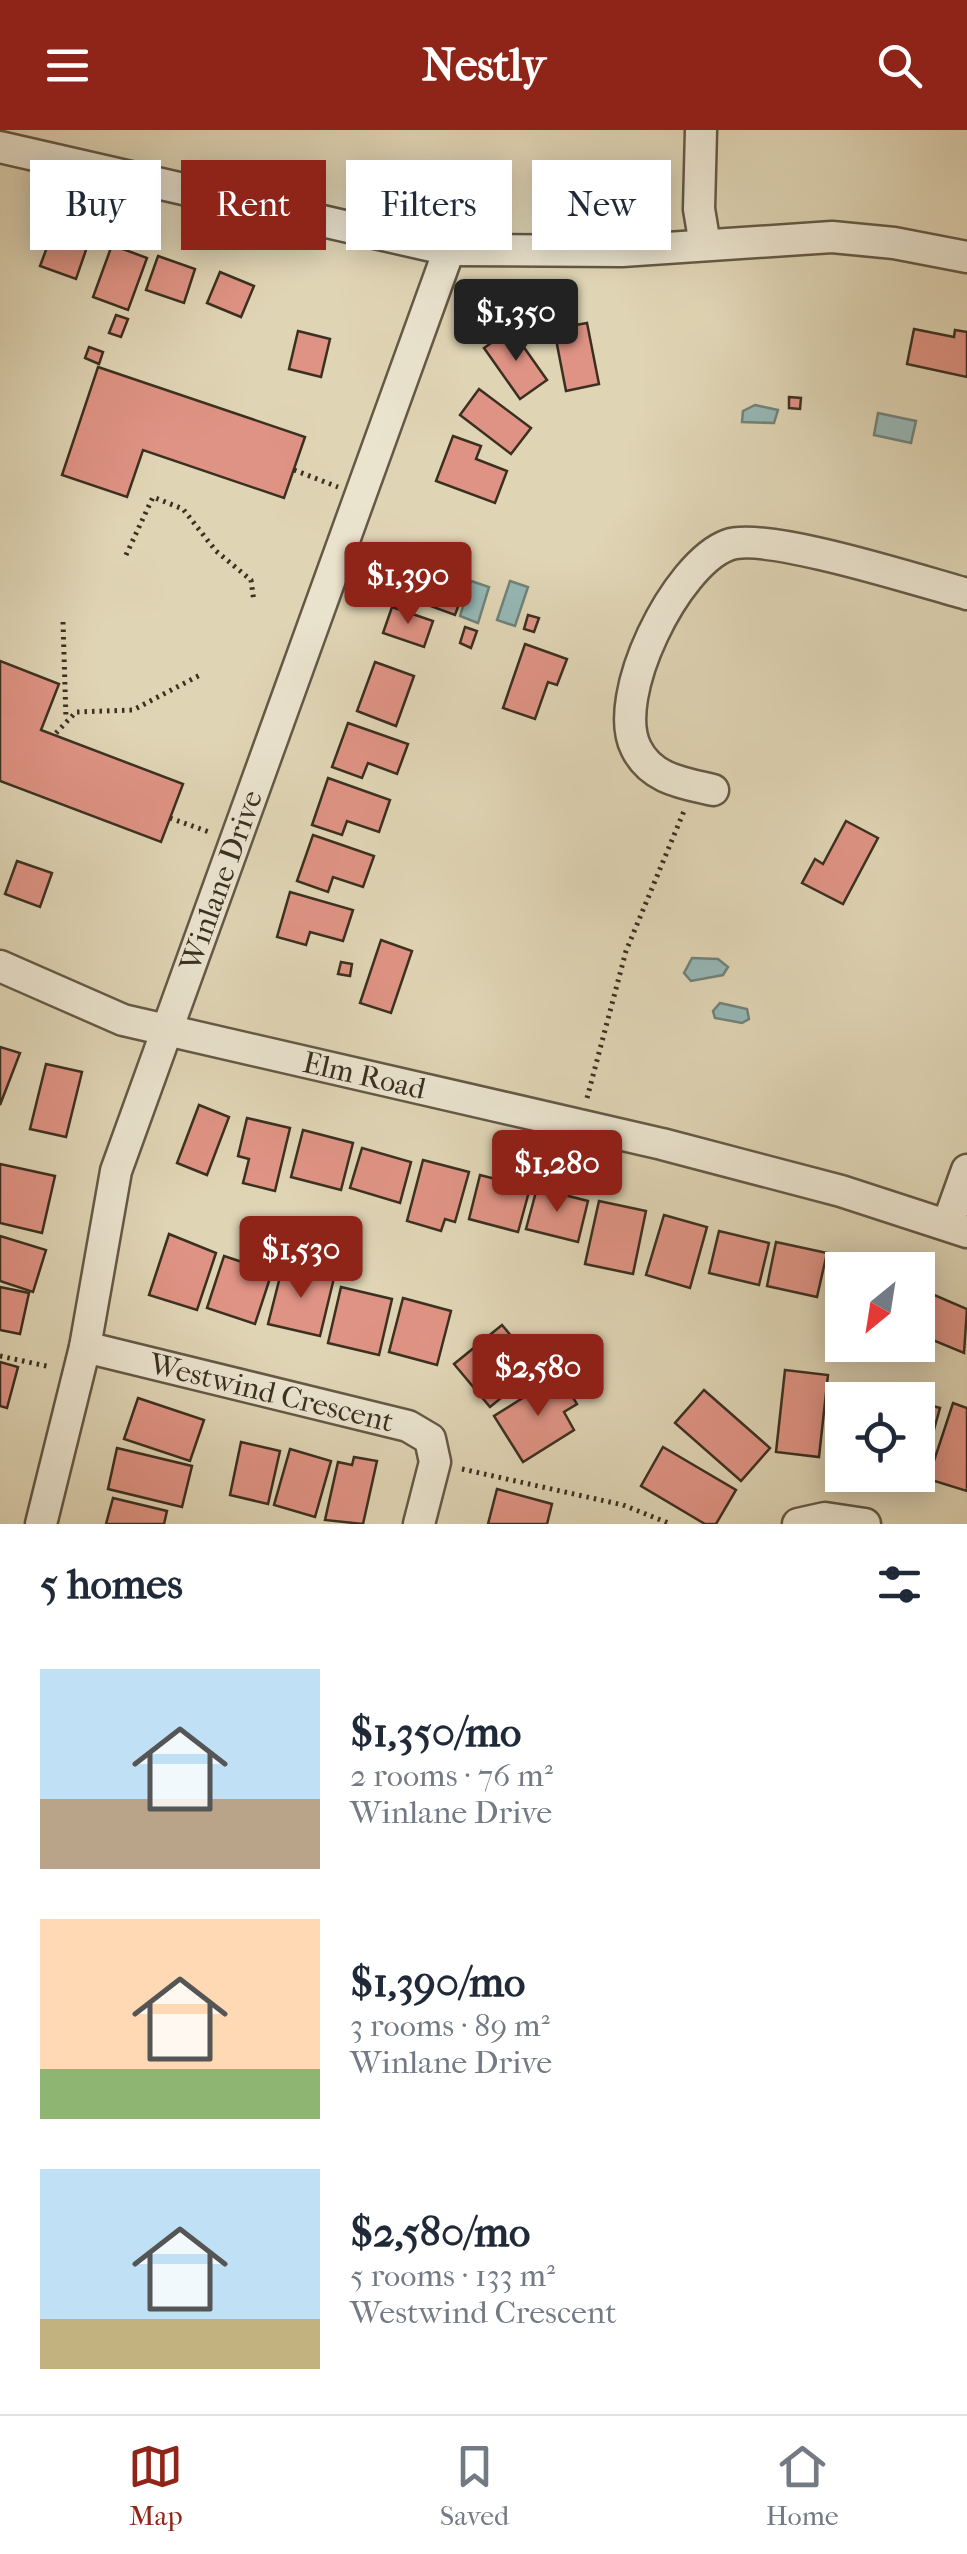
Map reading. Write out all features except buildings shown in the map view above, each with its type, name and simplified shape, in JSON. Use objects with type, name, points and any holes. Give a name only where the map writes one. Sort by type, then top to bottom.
[{"type":"street","points":[[702,130],[699,209],[705,245]]},
{"type":"street","points":[[0,147],[346,226]]},
{"type":"street","points":[[449,250],[622,251],[832,237],[967,256]]},
{"type":"street","name":"Winlane Drive","points":[[41,1524],[82,1360],[116,1170],[232,840],[449,250]]},
{"type":"street","points":[[704,788],[660,776],[635,748],[629,711],[667,603],[703,559],[731,543],[767,546],[834,558],[967,594]]},
{"type":"street","name":"Elm Road","points":[[0,966],[124,1020],[580,1125],[958,1227]]},
{"type":"street","points":[[958,1227],[967,1170]]},
{"type":"street","name":"Westwind Crescent","points":[[82,1360],[408,1426],[430,1439],[435,1462]]},
{"type":"street","points":[[419,1524],[435,1462]]},
{"type":"street","points":[[798,1524],[825,1518],[865,1524]]},
{"type":"path","points":[[294,470],[358,495]]},
{"type":"path","points":[[126,556],[153,496],[183,509],[216,551],[251,580],[254,602]]},
{"type":"path","points":[[62,622],[66,722]]},
{"type":"path","points":[[56,733],[76,712],[133,710],[200,675]]},
{"type":"path","points":[[580,1125],[626,951],[704,788]]},
{"type":"path","points":[[170,818],[232,840]]},
{"type":"path","points":[[0,1356],[82,1360]]},
{"type":"path","points":[[435,1462],[624,1505],[672,1524]]},
{"type":"water","points":[[755,405],[778,410],[774,423],[742,422],[743,411]]},
{"type":"water","points":[[878,413],[916,421],[911,443],[874,435]]},
{"type":"water","points":[[471,581],[489,587],[478,623],[460,616]]},
{"type":"water","points":[[510,581],[528,587],[515,626],[497,620]]},
{"type":"water","points":[[692,958],[718,959],[728,967],[723,975],[691,981],[684,973]]},
{"type":"water","points":[[720,1003],[747,1009],[749,1019],[742,1023],[715,1018],[713,1011]]}]
